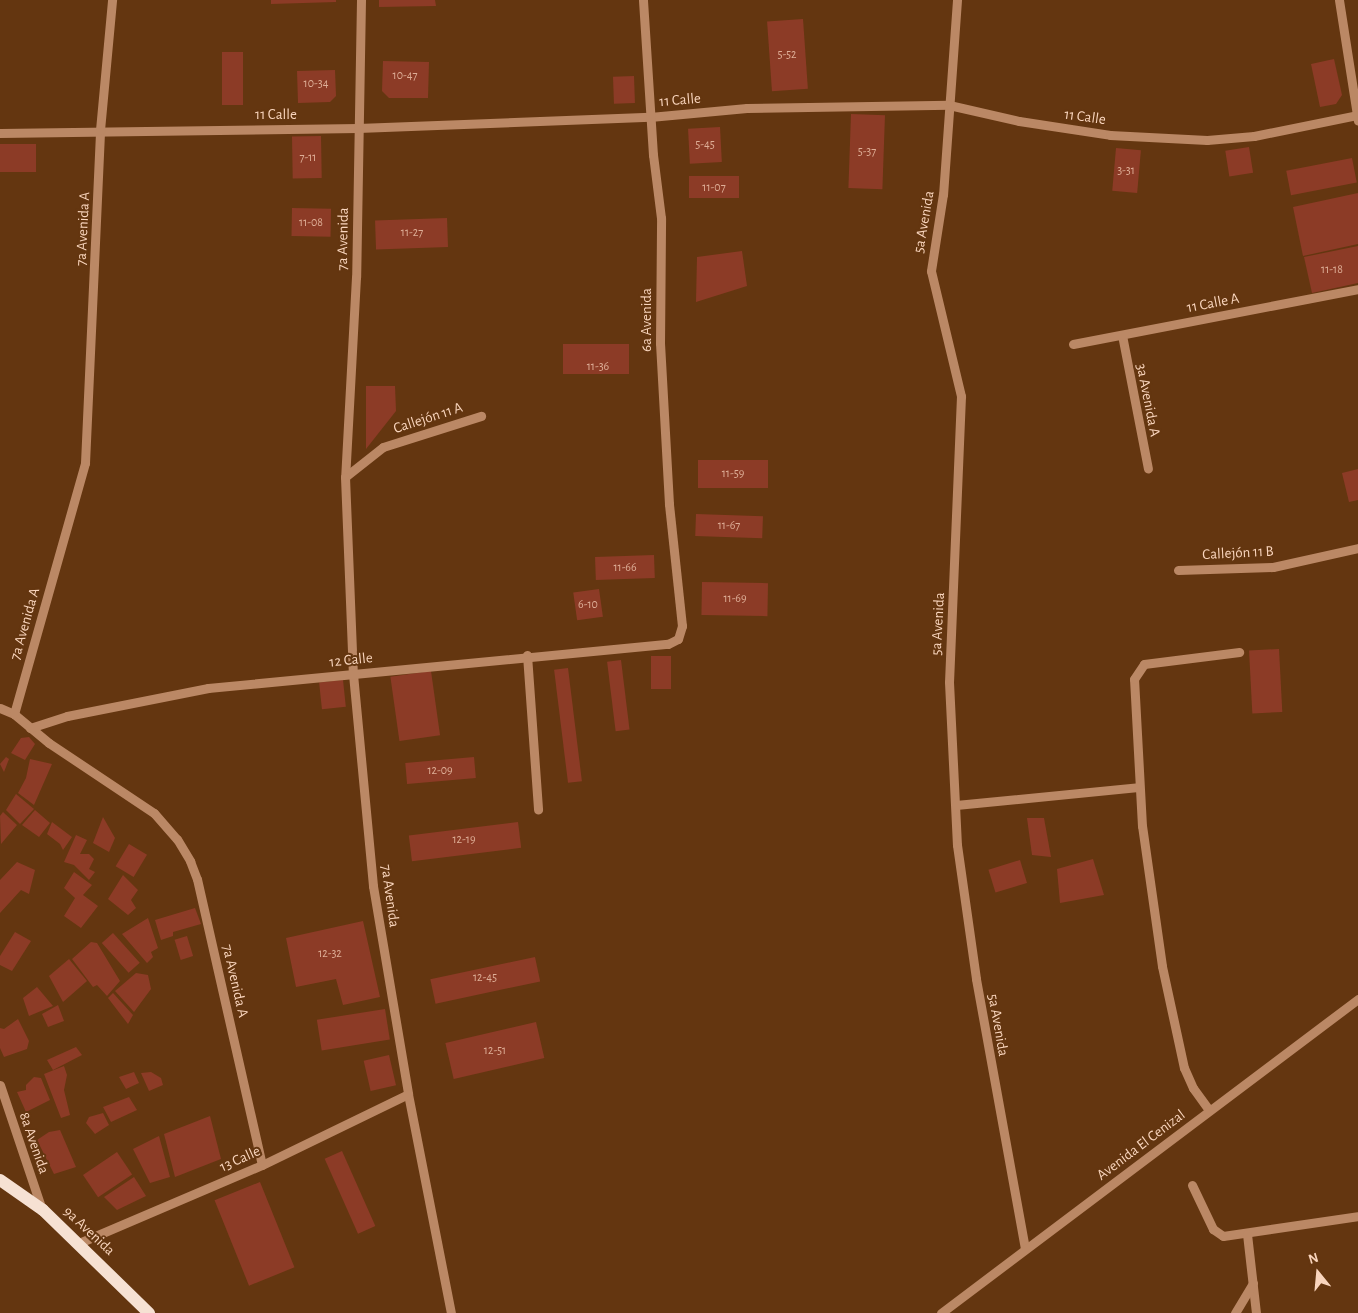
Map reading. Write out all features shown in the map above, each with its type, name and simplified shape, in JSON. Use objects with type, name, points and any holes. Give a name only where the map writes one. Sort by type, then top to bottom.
[{"type":"main road","name":"9a Avenida","points":[[0,1180],[42,1210],[79,1243],[149,1313]]},
{"type":"street","name":"7a Avenida A","points":[[112,0],[100,130],[85,463],[14,714],[30,728],[154,813],[177,839],[190,861],[197,879],[262,1165]]},
{"type":"street","name":"7a Avenida","points":[[361,0],[356,276],[345,477],[353,674],[373,886],[408,1094],[451,1313]]},
{"type":"street","name":"6a Avenida","points":[[643,0],[650,116],[661,218],[661,363],[669,504],[682,626],[678,639]]},
{"type":"street","name":"5a Avenida","points":[[958,0],[943,194],[931,271],[960,396],[949,682],[960,872],[974,970],[1025,1249]]},
{"type":"street","points":[[1339,0],[1357,118]]},
{"type":"street","name":"11 Calle","points":[[0,133],[100,130],[358,128],[650,116],[748,108],[949,105],[1019,121],[1164,140],[1254,136],[1357,118]]},
{"type":"street","name":"11 Calle A","points":[[1073,344],[1358,289]]},
{"type":"street","name":"3a Avenida A","points":[[1122,335],[1148,469]]},
{"type":"street","name":"Callejón 11 A","points":[[345,477],[383,447],[481,416]]},
{"type":"street","name":"Callejón 11 B","points":[[1178,570],[1273,567],[1358,548]]},
{"type":"street","name":"12 Calle","points":[[30,728],[67,716],[208,688],[527,655],[668,644],[678,639]]},
{"type":"street","points":[[1209,1110],[1193,1088],[1177,1044],[1153,915],[1138,787],[1134,679],[1138,668],[1149,663],[1239,652]]},
{"type":"street","points":[[527,655],[538,810]]},
{"type":"street","points":[[0,708],[14,714]]},
{"type":"street","points":[[956,805],[1138,787]]},
{"type":"street","name":"Avenida El Cenizal","points":[[941,1313],[1358,999]]},
{"type":"street","name":"8a Avenida","points":[[0,1085],[42,1210]]},
{"type":"street","name":"13 Calle","points":[[79,1243],[262,1165],[408,1094]]},
{"type":"street","points":[[1192,1186],[1217,1234],[1247,1234],[1358,1216]]},
{"type":"street","points":[[1247,1234],[1256,1313]]},
{"type":"street","points":[[1235,1313],[1253,1283]]},
{"type":"building","points":[[271,0],[336,0],[336,2],[271,4]]},
{"type":"building","points":[[379,0],[435,0],[436,6],[379,7]]},
{"type":"building","points":[[803,19],[808,89],[772,91],[767,22]]},
{"type":"building","points":[[222,52],[243,52],[243,105],[222,105]]},
{"type":"building","points":[[1334,59],[1342,95],[1336,104],[1320,107],[1311,64]]},
{"type":"building","points":[[383,61],[429,62],[428,98],[389,98],[382,91]]},
{"type":"building","points":[[335,70],[336,96],[330,102],[298,103],[297,71]]},
{"type":"building","points":[[634,76],[635,103],[614,104],[613,77]]},
{"type":"building","points":[[851,114],[885,115],[882,189],[848,188]]},
{"type":"building","points":[[720,127],[722,162],[690,164],[688,129]]},
{"type":"building","points":[[321,136],[322,178],[293,178],[292,137]]},
{"type":"building","points":[[0,144],[36,144],[36,172],[0,172]]},
{"type":"building","points":[[1249,147],[1253,173],[1229,176],[1225,151]]},
{"type":"building","points":[[1116,148],[1141,150],[1137,193],[1112,191]]},
{"type":"building","points":[[1352,158],[1357,183],[1291,195],[1286,171]]},
{"type":"building","points":[[689,176],[739,176],[739,198],[689,198]]},
{"type":"building","points":[[1358,193],[1358,244],[1303,256],[1293,207]]},
{"type":"building","points":[[292,208],[331,209],[331,237],[292,236]]},
{"type":"building","points":[[447,218],[448,247],[376,249],[375,221]]},
{"type":"building","points":[[1358,246],[1358,283],[1312,293],[1304,257]]},
{"type":"building","points":[[742,251],[747,286],[696,302],[697,257]]},
{"type":"building","points":[[563,344],[629,344],[629,374],[563,374]]},
{"type":"building","points":[[366,386],[395,386],[396,411],[366,449]]},
{"type":"building","points":[[698,460],[768,460],[768,488],[698,488]]},
{"type":"building","points":[[1358,469],[1358,500],[1349,502],[1342,473]]},
{"type":"building","points":[[696,514],[763,516],[762,538],[695,536]]},
{"type":"building","points":[[654,555],[655,578],[596,580],[595,557]]},
{"type":"building","points":[[702,582],[768,583],[767,616],[701,615]]},
{"type":"building","points":[[599,589],[603,617],[577,620],[573,593]]},
{"type":"building","points":[[1279,649],[1282,712],[1252,713],[1249,651]]},
{"type":"building","points":[[651,656],[671,656],[671,689],[651,689]]},
{"type":"building","points":[[621,660],[630,729],[616,731],[607,662]]},
{"type":"building","points":[[568,668],[582,781],[568,783],[554,670]]},
{"type":"building","points":[[431,671],[440,735],[399,741],[390,677]]},
{"type":"building","points":[[343,680],[346,707],[322,709],[319,683]]},
{"type":"building","points":[[29,737],[35,744],[25,760],[11,753],[21,738]]},
{"type":"building","points":[[6,757],[9,759],[4,772],[0,764]]},
{"type":"building","points":[[474,757],[476,778],[407,784],[405,763]]},
{"type":"building","points":[[30,759],[52,764],[34,805],[18,793],[26,778]]},
{"type":"building","points":[[16,794],[34,809],[20,824],[6,810]]},
{"type":"building","points":[[35,810],[50,823],[39,837],[22,825]]},
{"type":"building","points":[[3,812],[17,825],[1,844],[0,816]]},
{"type":"building","points":[[103,817],[115,838],[109,852],[93,843]]},
{"type":"building","points":[[1027,818],[1044,818],[1051,857],[1032,855]]},
{"type":"building","points":[[52,822],[72,837],[63,850],[60,844],[47,834]]},
{"type":"building","points":[[518,822],[521,848],[412,861],[409,835]]},
{"type":"building","points":[[76,835],[87,840],[80,854],[89,854],[94,859],[89,869],[95,872],[89,880],[74,865],[64,862]]},
{"type":"building","points":[[129,844],[147,855],[134,877],[116,866]]},
{"type":"building","points":[[1093,859],[1104,895],[1060,903],[1057,869]]},
{"type":"building","points":[[1020,860],[1027,883],[995,893],[988,870]]},
{"type":"building","points":[[17,862],[35,870],[29,894],[21,890],[0,913],[0,880]]},
{"type":"building","points":[[74,872],[92,885],[83,895],[98,906],[81,928],[64,916],[75,898],[64,888]]},
{"type":"building","points":[[123,875],[138,890],[131,900],[136,908],[128,915],[108,899]]},
{"type":"building","points":[[195,908],[201,924],[173,932],[173,936],[161,940],[155,920]]},
{"type":"building","points":[[148,918],[158,948],[151,952],[153,957],[147,963],[122,934]]},
{"type":"building","points":[[363,921],[380,997],[343,1005],[336,979],[296,987],[286,938]]},
{"type":"building","points":[[15,932],[31,941],[12,971],[0,965],[0,956]]},
{"type":"building","points":[[113,933],[140,963],[129,973],[102,943]]},
{"type":"building","points":[[187,936],[193,956],[181,960],[175,940]]},
{"type":"building","points":[[91,942],[97,943],[120,981],[107,996],[97,985],[93,987],[72,959]]},
{"type":"building","points":[[535,957],[540,981],[436,1004],[430,979]]},
{"type":"building","points":[[69,959],[87,981],[63,1002],[49,976]]},
{"type":"building","points":[[136,973],[148,975],[151,989],[134,1012],[115,991]]},
{"type":"building","points":[[37,987],[53,1006],[29,1016],[23,998]]},
{"type":"building","points":[[113,993],[133,1015],[128,1024],[108,998]]},
{"type":"building","points":[[58,1005],[64,1021],[48,1027],[42,1014]]},
{"type":"building","points":[[385,1009],[390,1040],[322,1050],[317,1020]]},
{"type":"building","points":[[18,1019],[29,1041],[27,1049],[4,1057],[0,1048],[0,1028],[4,1029]]},
{"type":"building","points":[[536,1022],[544,1058],[454,1079],[445,1043]]},
{"type":"building","points":[[76,1047],[82,1055],[53,1070],[47,1060]]},
{"type":"building","points":[[389,1055],[396,1085],[371,1091],[364,1061]]},
{"type":"building","points":[[64,1066],[67,1075],[64,1090],[70,1115],[61,1118],[44,1074]]},
{"type":"building","points":[[134,1072],[139,1083],[126,1089],[119,1077]]},
{"type":"building","points":[[151,1072],[161,1078],[163,1085],[149,1091],[141,1073]]},
{"type":"building","points":[[34,1077],[41,1078],[50,1100],[26,1112],[17,1092],[26,1090],[26,1085]]},
{"type":"building","points":[[129,1097],[137,1110],[111,1122],[103,1107]]},
{"type":"building","points":[[103,1113],[109,1125],[95,1134],[86,1123],[89,1117]]},
{"type":"building","points":[[210,1116],[221,1159],[175,1177],[164,1134]]},
{"type":"building","points":[[60,1130],[76,1167],[54,1174],[37,1140],[49,1132]]},
{"type":"building","points":[[159,1136],[170,1177],[150,1183],[133,1149]]},
{"type":"building","points":[[342,1151],[375,1226],[358,1234],[325,1159]]},
{"type":"building","points":[[117,1152],[132,1174],[98,1197],[83,1175]]},
{"type":"building","points":[[134,1177],[146,1196],[117,1210],[104,1197]]},
{"type":"building","points":[[260,1182],[294,1267],[249,1286],[215,1200]]}]
